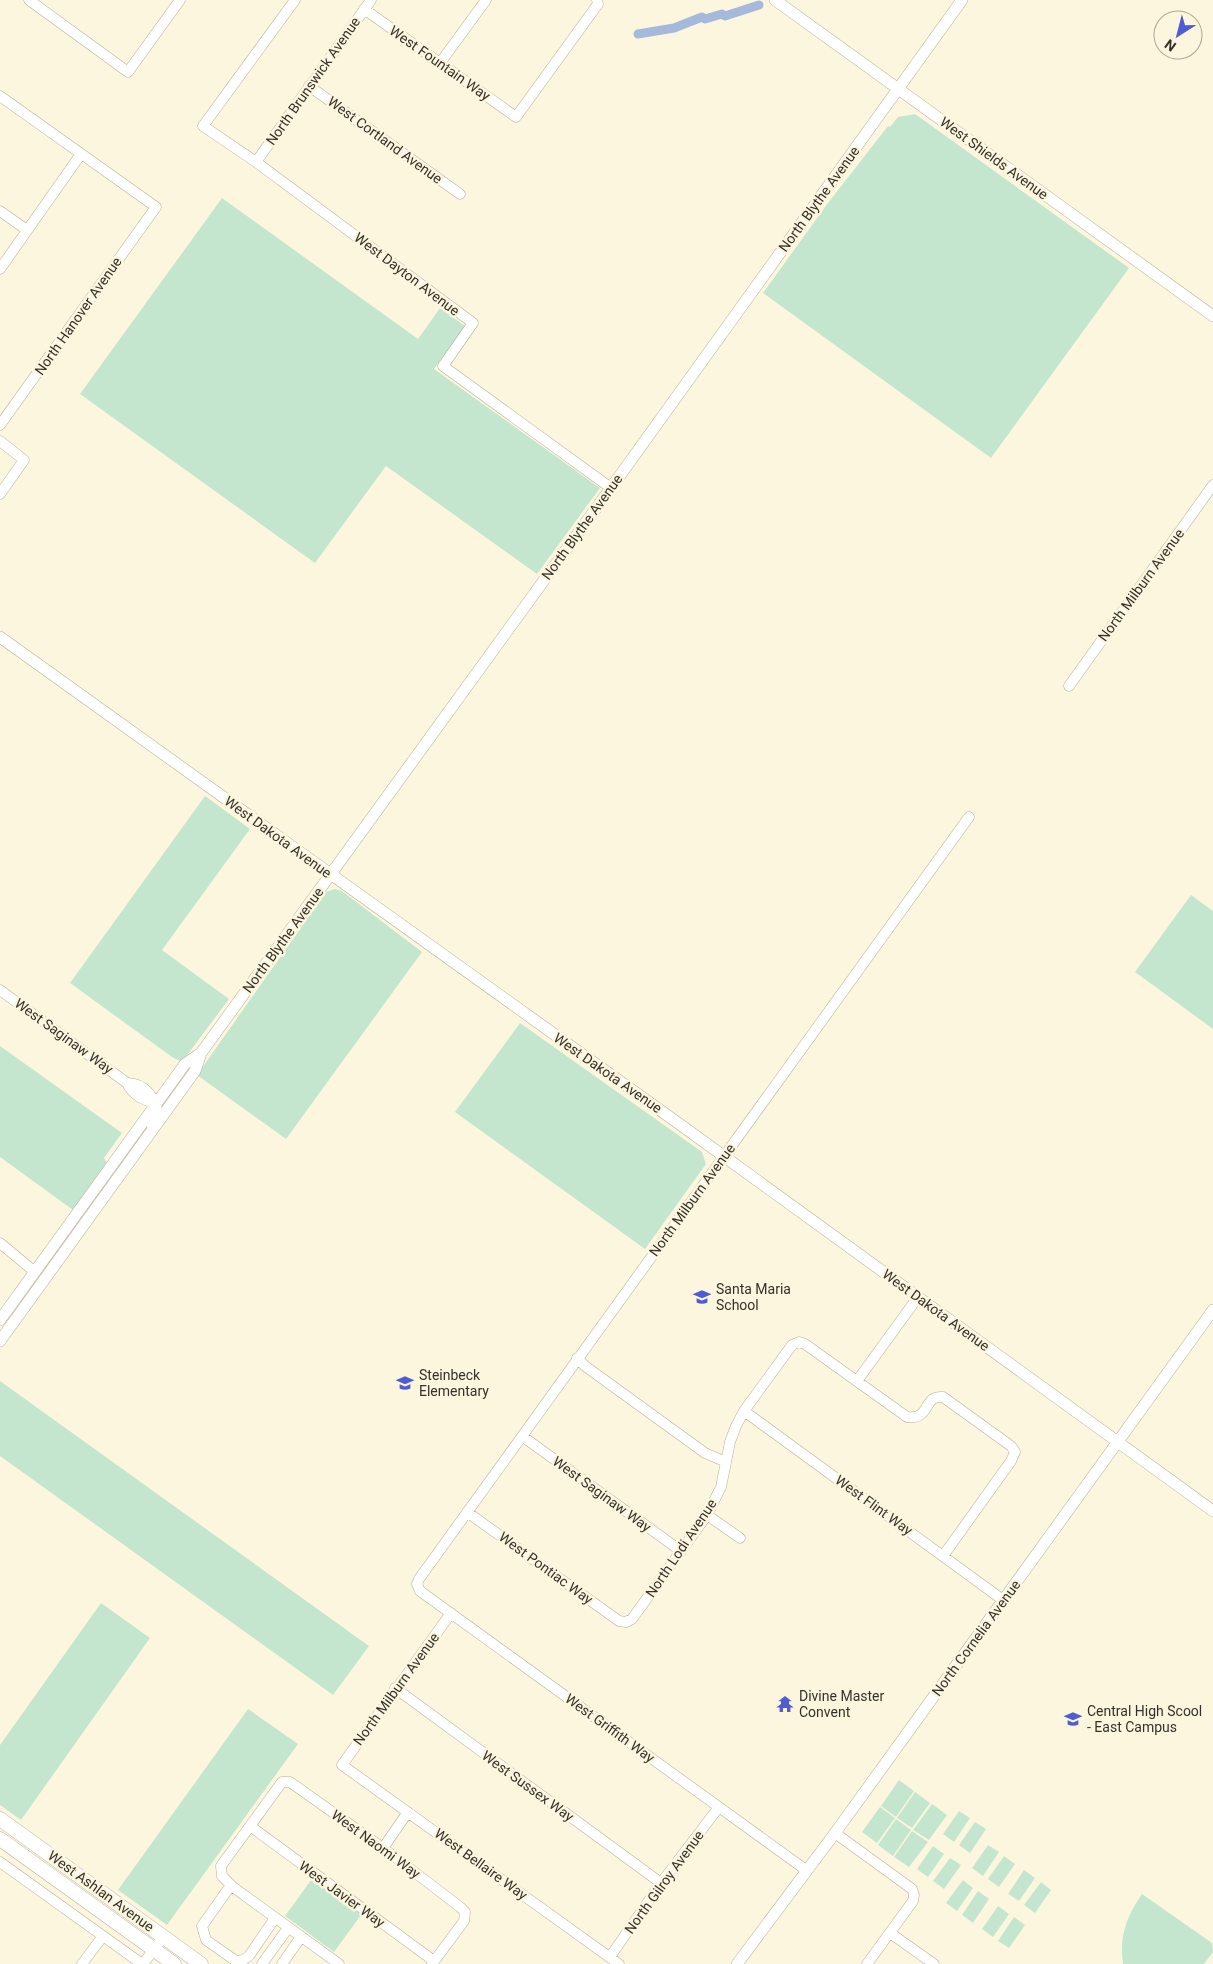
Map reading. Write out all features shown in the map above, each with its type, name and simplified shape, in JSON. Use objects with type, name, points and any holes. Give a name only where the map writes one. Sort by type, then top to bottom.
[{"type":"main road","name":"West Ashlan Avenue","points":[[0,1819],[201,1964]]},
{"type":"main road","name":"West Ashlan Avenue","points":[[0,1839],[174,1964]]},
{"type":"street","points":[[29,0],[128,72],[180,0]]},
{"type":"street","name":"West Dayton Avenue","points":[[295,0],[203,126],[256,162],[473,323],[443,366],[611,488]]},
{"type":"street","name":"North Brunswick Avenue","points":[[256,162],[371,0]]},
{"type":"street","points":[[440,63],[486,0]]},
{"type":"street","name":"West Fountain Way","points":[[364,9],[516,116],[598,4],[597,0]]},
{"type":"street","name":"West Shields Avenue","points":[[775,0],[1213,316]]},
{"type":"street","name":"North Blythe Avenue","points":[[0,1320],[35,1272],[56,1253],[123,1171],[195,1071],[201,1053],[962,0]]},
{"type":"street","name":"West Cortland Avenue","points":[[309,86],[460,194]]},
{"type":"street","points":[[0,96],[81,154],[0,269]]},
{"type":"street","name":"North Hanover Avenue","points":[[0,426],[156,207],[81,154]]},
{"type":"street","points":[[0,211],[27,230]]},
{"type":"street","points":[[0,441],[24,460],[0,494]]},
{"type":"street","name":"North Milburn Avenue","points":[[1069,686],[1213,485]]},
{"type":"street","name":"West Dakota Avenue","points":[[0,637],[1213,1511]]},
{"type":"street","name":"North Milburn Avenue","points":[[417,1584],[577,1358],[724,1158],[969,817]]},
{"type":"street","name":"West Saginaw Way","points":[[0,990],[127,1082],[131,1090],[143,1100],[157,1104]]},
{"type":"street","name":"North Blythe Avenue","points":[[0,1341],[56,1253],[157,1104],[186,1064],[201,1053]]},
{"type":"street","name":"North Blythe Avenue","points":[[123,1171],[124,1162],[158,1115],[157,1104]]},
{"type":"street","points":[[0,1243],[35,1272]]},
{"type":"street","points":[[918,1297],[857,1381],[907,1417],[916,1418],[921,1415],[932,1399],[942,1397],[1011,1446],[1015,1452],[942,1556]]},
{"type":"street","name":"North Cornelia Avenue","points":[[737,1964],[835,1833],[1213,1310]]},
{"type":"street","name":"North Lodi Avenue","points":[[626,1622],[632,1619],[707,1515],[721,1487],[733,1434],[744,1411],[792,1345],[799,1342],[805,1344],[857,1381]]},
{"type":"street","points":[[577,1358],[585,1366],[705,1453],[726,1462]]},
{"type":"street","name":"West Flint Way","points":[[744,1411],[1003,1600]]},
{"type":"street","name":"West Saginaw Way","points":[[522,1436],[681,1551]]},
{"type":"street","name":"West Pontiac Way","points":[[467,1512],[619,1621],[626,1622]]},
{"type":"street","points":[[707,1515],[740,1538]]},
{"type":"street","name":"West Griffith Way","points":[[417,1584],[420,1591],[806,1870]]},
{"type":"street","name":"North Milburn Avenue","points":[[342,1764],[395,1688],[451,1613]]},
{"type":"street","name":"West Sussex Way","points":[[395,1688],[661,1883]]},
{"type":"street","name":"West Bellaire Way","points":[[342,1764],[619,1964]]},
{"type":"street","name":"West Naomi Way","points":[[250,1826],[282,1782],[286,1781],[383,1848],[460,1906],[464,1912],[464,1921],[433,1962]]},
{"type":"street","name":"North Gilroy Avenue","points":[[610,1957],[661,1883],[719,1807]]},
{"type":"street","points":[[383,1848],[408,1812]]},
{"type":"street","points":[[250,1826],[221,1866],[222,1876],[288,1928],[339,1964]]},
{"type":"street","name":"West Javier Way","points":[[250,1826],[433,1962]]},
{"type":"street","points":[[835,1833],[912,1889],[914,1895],[913,1901],[867,1964]]},
{"type":"street","points":[[0,1862],[143,1964],[163,1936]]},
{"type":"street","points":[[231,1885],[202,1926],[206,1940],[236,1961],[243,1960],[249,1956],[275,1918]]},
{"type":"street","points":[[262,1964],[288,1928]]},
{"type":"street","points":[[890,1933],[934,1964]]},
{"type":"street","points":[[82,1964],[103,1936]]},
{"type":"street","points":[[282,1964],[301,1937]]},
{"type":"green space","points":[[915,114],[1129,268],[991,458],[763,293],[828,203],[888,126],[890,127],[898,117]]},
{"type":"green space","points":[[222,198],[418,339],[440,308],[465,326],[434,369],[600,488],[537,574],[386,466],[315,563],[80,394]]},
{"type":"green space","points":[[205,796],[250,829],[162,950],[229,999],[182,1062],[172,1057],[70,983]]},
{"type":"green space","points":[[335,889],[342,891],[422,952],[286,1139],[197,1075],[326,892]]},
{"type":"green space","points":[[1191,895],[1213,911],[1213,1029],[1135,972]]},
{"type":"green space","points":[[520,1023],[702,1152],[706,1164],[645,1249],[455,1112]]},
{"type":"green space","points":[[0,1046],[122,1133],[104,1158],[107,1163],[73,1210],[0,1157]]},
{"type":"green space","points":[[0,1381],[369,1646],[333,1695],[0,1456]]},
{"type":"green space","points":[[101,1603],[150,1638],[21,1820],[0,1805],[0,1745]]},
{"type":"green space","points":[[248,1709],[298,1744],[167,1925],[118,1890]]},
{"type":"green space","points":[[899,1780],[914,1791],[896,1817],[881,1806]]},
{"type":"green space","points":[[915,1792],[930,1803],[912,1828],[897,1818]]},
{"type":"green space","points":[[932,1804],[947,1815],[929,1840],[913,1830]]},
{"type":"green space","points":[[880,1807],[895,1818],[877,1843],[862,1832]]},
{"type":"green space","points":[[959,1811],[970,1818],[954,1842],[943,1834]]},
{"type":"green space","points":[[896,1819],[911,1830],[893,1856],[878,1845]]},
{"type":"green space","points":[[975,1822],[986,1829],[970,1853],[959,1845]]},
{"type":"green space","points":[[912,1831],[928,1842],[909,1867],[894,1857]]},
{"type":"green space","points":[[988,1845],[999,1852],[983,1876],[972,1868]]},
{"type":"green space","points":[[933,1846],[944,1854],[928,1877],[917,1869]]},
{"type":"green space","points":[[1004,1856],[1015,1864],[999,1887],[988,1879]]},
{"type":"green space","points":[[950,1858],[961,1865],[944,1889],[933,1881]]},
{"type":"green space","points":[[1024,1870],[1035,1878],[1019,1901],[1008,1894]]},
{"type":"green space","points":[[314,1876],[364,1911],[334,1952],[285,1916]]},
{"type":"green space","points":[[963,1880],[973,1888],[957,1911],[946,1903]]},
{"type":"green space","points":[[1041,1882],[1051,1890],[1035,1913],[1024,1905]]},
{"type":"green space","points":[[978,1891],[989,1899],[973,1923],[962,1915]]},
{"type":"green space","points":[[1142,1894],[1212,1943],[1213,1952],[1204,1964],[1123,1964],[1122,1945],[1125,1928]]},
{"type":"green space","points":[[998,1906],[1009,1914],[993,1937],[982,1929]]},
{"type":"green space","points":[[1014,1917],[1025,1925],[1009,1948],[998,1941]]},
{"type":"waterway","points":[[638,34],[674,28],[702,17],[705,19],[722,14],[725,16],[759,5]]},
{"type":"place","name":"Santa Maria School","points":[[702,1297]]},
{"type":"place","name":"Steinbeck Elementary","points":[[405,1383]]},
{"type":"place","name":"Divine Master Convent","points":[[785,1704]]},
{"type":"place","name":"Central High Scool - East Campus","points":[[1073,1719]]}]
